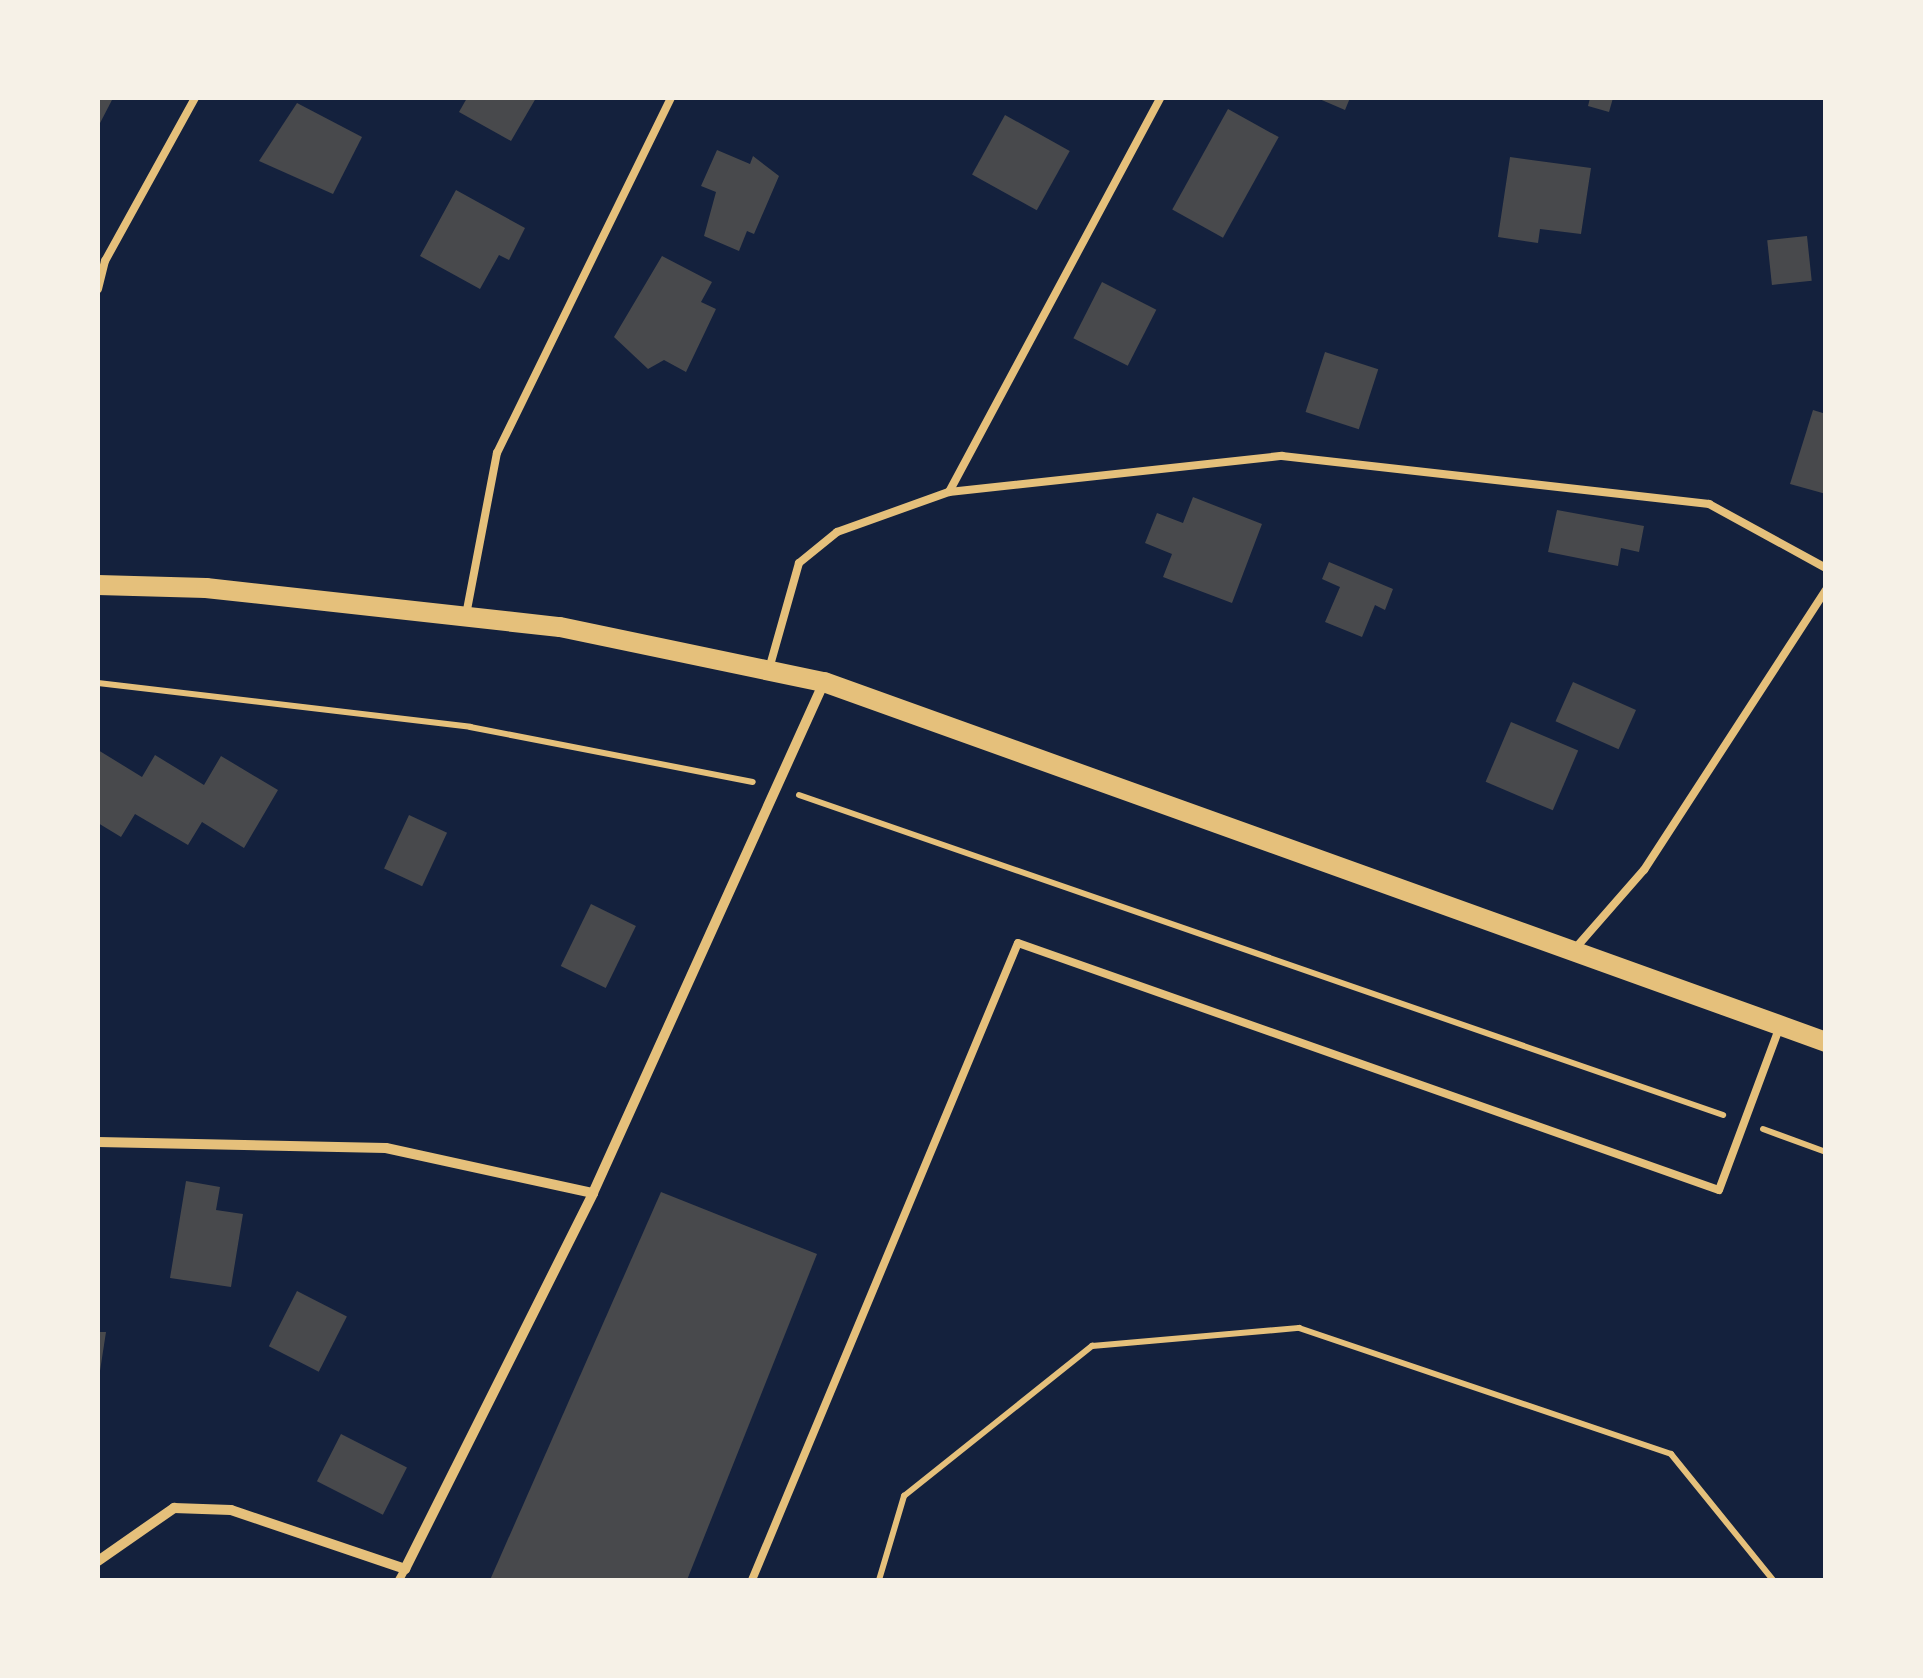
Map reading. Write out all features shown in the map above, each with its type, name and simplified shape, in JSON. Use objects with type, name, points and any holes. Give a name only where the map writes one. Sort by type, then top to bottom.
[{"type":"main road","points":[[98,585],[206,588],[560,627],[824,682],[1826,1042]]},
{"type":"street","points":[[98,1561],[174,1508],[231,1510],[402,1575],[593,1193],[824,682]]},
{"type":"street","points":[[98,1142],[386,1148],[593,1193]]},
{"type":"lane","points":[[98,289],[101,259],[195,98]]},
{"type":"lane","points":[[466,616],[497,453],[671,98]]},
{"type":"lane","points":[[949,492],[1160,98]]},
{"type":"lane","points":[[768,671],[799,563],[837,532],[949,492],[1282,456],[1709,504],[1826,568]]},
{"type":"lane","points":[[1572,953],[1644,870],[1826,590]]},
{"type":"lane","points":[[752,1580],[1018,944],[1719,1190],[1780,1025]]},
{"type":"path","points":[[98,683],[470,727],[778,787],[1826,1152]]},
{"type":"path","points":[[879,1580],[904,1496],[1092,1346],[1299,1328],[1670,1454],[1773,1580]]},
{"type":"building","points":[[98,98],[113,98],[98,127]]},
{"type":"building","points":[[467,98],[536,98],[511,141],[459,112]]},
{"type":"building","points":[[1317,98],[1350,98],[1345,110]]},
{"type":"building","points":[[1590,98],[1613,98],[1609,112],[1588,106]]},
{"type":"building","points":[[297,103],[362,137],[333,194],[259,161]]},
{"type":"building","points":[[1228,109],[1279,137],[1223,238],[1172,210]]},
{"type":"building","points":[[1005,115],[1070,151],[1037,210],[972,174]]},
{"type":"building","points":[[717,150],[750,164],[753,156],[779,176],[754,234],[747,231],[739,251],[704,236],[716,192],[701,186]]},
{"type":"building","points":[[1510,157],[1591,168],[1581,234],[1540,229],[1538,243],[1498,237]]},
{"type":"building","points":[[456,190],[525,228],[509,260],[499,255],[480,289],[420,256]]},
{"type":"building","points":[[1807,236],[1812,281],[1772,285],[1767,240]]},
{"type":"building","points":[[662,256],[712,282],[701,302],[716,309],[686,372],[664,360],[648,369],[614,337]]},
{"type":"building","points":[[1102,282],[1156,310],[1128,366],[1073,338]]},
{"type":"building","points":[[1325,352],[1378,369],[1359,429],[1306,412]]},
{"type":"building","points":[[1813,410],[1826,414],[1826,494],[1790,484]]},
{"type":"building","points":[[1193,497],[1262,524],[1232,603],[1163,577],[1172,554],[1145,543],[1157,513],[1183,523]]},
{"type":"building","points":[[1557,510],[1644,526],[1639,552],[1621,548],[1618,566],[1548,552]]},
{"type":"building","points":[[1329,562],[1393,589],[1385,610],[1375,605],[1362,637],[1325,622],[1340,587],[1322,579]]},
{"type":"building","points":[[1573,682],[1636,710],[1619,749],[1556,721]]},
{"type":"building","points":[[1511,722],[1578,751],[1553,810],[1486,782]]},
{"type":"building","points":[[98,750],[142,777],[155,755],[204,785],[221,756],[278,790],[244,848],[202,822],[188,845],[135,814],[121,837],[98,823]]},
{"type":"building","points":[[409,815],[447,833],[422,886],[384,868]]},
{"type":"building","points":[[591,904],[636,926],[606,988],[561,966]]},
{"type":"building","points":[[186,1181],[220,1187],[216,1210],[243,1214],[231,1287],[170,1278]]},
{"type":"building","points":[[661,1192],[817,1254],[687,1580],[490,1580]]},
{"type":"building","points":[[297,1291],[347,1316],[319,1372],[269,1346]]},
{"type":"building","points":[[98,1332],[106,1332],[100,1371],[98,1371]]},
{"type":"building","points":[[341,1434],[407,1468],[383,1515],[317,1481]]}]
